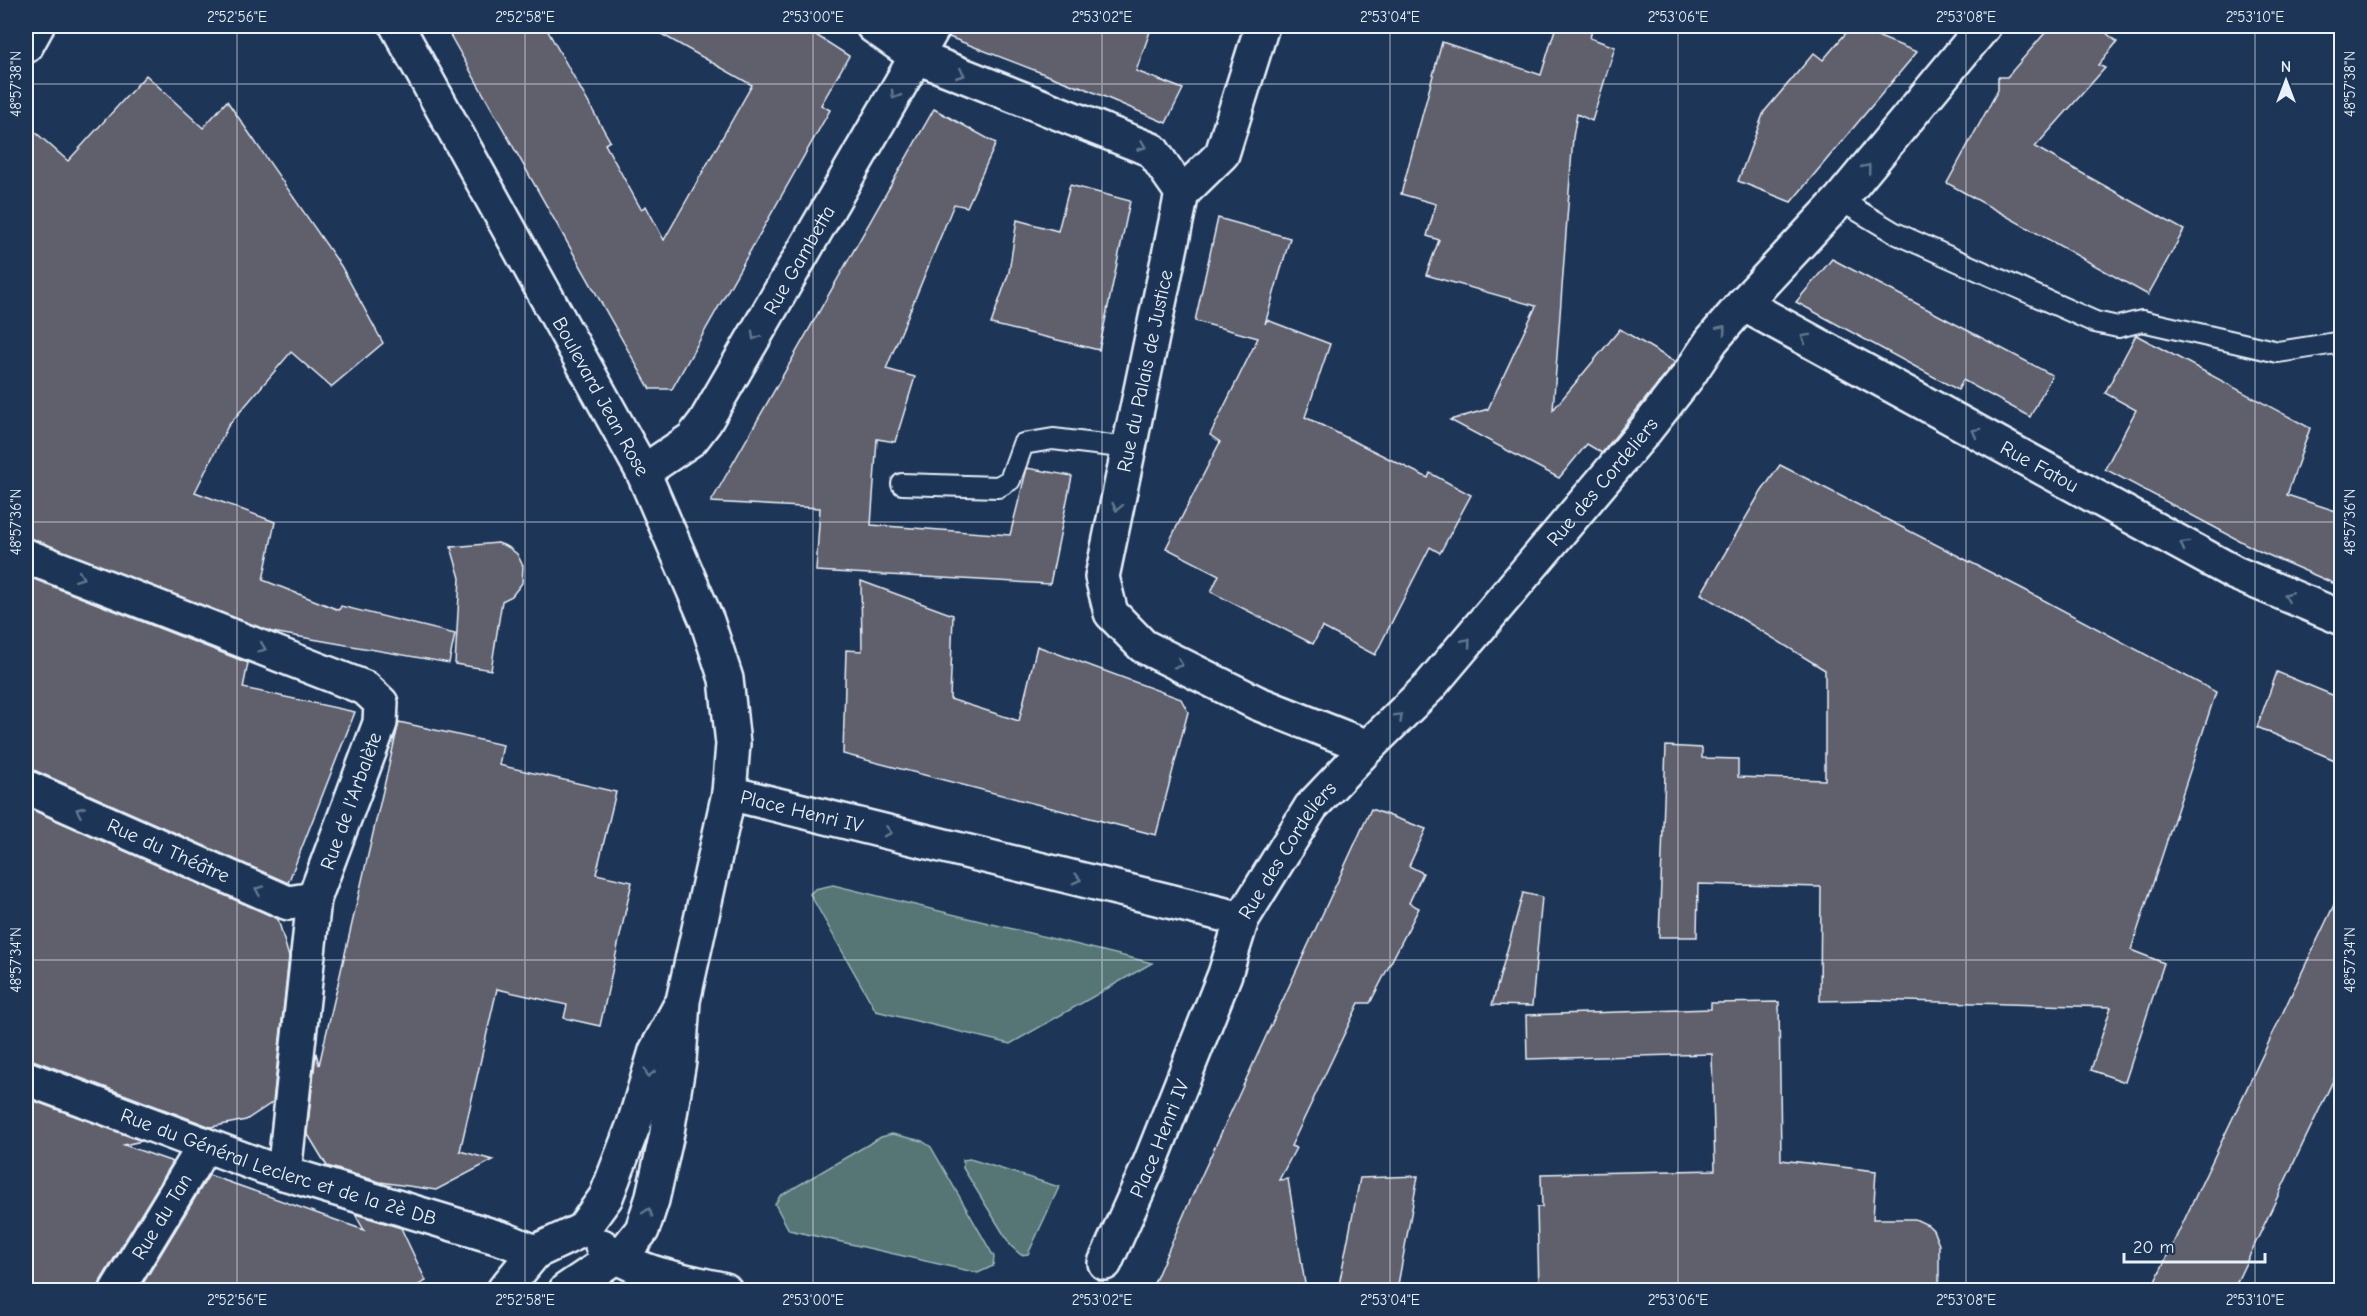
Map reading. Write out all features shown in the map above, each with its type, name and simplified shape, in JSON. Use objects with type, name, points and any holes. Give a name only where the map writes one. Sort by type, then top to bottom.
[{"type":"street","points":[[26,46],[36,26]]},
{"type":"street","name":"Boulevard Jean Rose","points":[[396,26],[643,472],[707,621],[726,679],[733,744],[729,793]]},
{"type":"street","points":[[873,26],[917,57],[1152,150],[1182,193],[1222,154],[1262,26]]},
{"type":"street","name":"Rue Gambetta","points":[[643,472],[692,440],[705,422],[934,26]]},
{"type":"street","name":"Rue des Cordeliers","points":[[1239,931],[1311,807],[1429,687],[1644,432],[1688,376],[1712,340],[1840,200],[1984,26]]},
{"type":"street","name":"Rue du Palais de Justice","points":[[1182,193],[1102,577],[1111,613],[1143,646],[1257,703],[1368,747]]},
{"type":"street","name":"Rue Fatou","points":[[1743,304],[2235,573],[2342,618]]},
{"type":"street","name":"Rue de l'Arbalète","points":[[26,556],[364,688],[381,703],[380,723],[314,899],[284,1173]]},
{"type":"street","name":"Rue du Théâtre","points":[[26,787],[288,903],[314,899]]},
{"type":"street","name":"Place Henri IV","points":[[566,1290],[627,1249],[642,1230],[652,1200],[666,1138],[679,1061],[682,1001],[729,793],[1239,931],[1150,1163],[1105,1263]]},
{"type":"street","points":[[504,1290],[535,1252],[582,1230],[606,1197],[634,1124],[656,1051],[682,1001]]},
{"type":"street","name":"Rue du Général Leclerc et de la 2è DB","points":[[26,1078],[284,1173],[506,1240],[535,1252]]},
{"type":"street","name":"Rue du Tan","points":[[117,1290],[205,1144]]},
{"type":"street","points":[[582,1230],[615,1257],[643,1269],[724,1290]]},
{"type":"lane","points":[[1840,200],[1895,233],[2095,322],[2118,327],[2142,321],[2278,352],[2342,342]]},
{"type":"lane","points":[[903,484],[998,487],[1010,480],[1023,444],[1053,440],[1129,448]]},
{"type":"green space","points":[[833,885],[1152,963],[1010,1044],[876,1011],[810,894],[815,889]]},
{"type":"green space","points":[[892,1134],[922,1141],[931,1147],[994,1257],[993,1266],[978,1273],[789,1230],[775,1204],[780,1196],[881,1137]]},
{"type":"green space","points":[[970,1159],[1059,1187],[1028,1254],[1021,1255],[1011,1246],[963,1168],[963,1160]]},
{"type":"building","points":[[445,26],[545,26],[610,141],[605,144],[641,209],[646,206],[664,240],[752,85],[647,26],[802,26],[849,56],[821,105],[830,110],[672,389],[650,389]]},
{"type":"building","points":[[953,26],[1152,26],[1136,71],[1183,89],[1166,123],[1079,86],[949,37]]},
{"type":"building","points":[[1556,26],[1593,26],[1590,38],[1615,47],[1592,121],[1577,114],[1573,137],[1553,410],[1620,329],[1675,362],[1602,453],[1587,444],[1559,478],[1450,420],[1488,409],[1536,306],[1426,275],[1439,240],[1427,236],[1436,204],[1401,194],[1442,42],[1541,75]]},
{"type":"building","points":[[1852,26],[1917,52],[1791,202],[1738,181],[1764,112],[1814,53],[1823,60]]},
{"type":"building","points":[[2051,26],[2098,26],[2117,42],[2098,65],[2105,68],[2035,147],[2184,230],[2148,295],[1947,183],[1998,90],[1998,77],[2007,77]]},
{"type":"building","points":[[146,75],[203,128],[227,101],[341,266],[383,343],[331,387],[291,352],[228,426],[195,492],[275,522],[263,580],[339,610],[341,606],[455,634],[449,663],[272,632],[26,538],[26,124],[68,161]]},
{"type":"building","points":[[934,109],[996,143],[967,207],[954,204],[886,369],[915,377],[895,442],[877,439],[871,525],[1010,535],[1027,468],[1072,476],[1050,584],[816,571],[820,508],[711,502]]},
{"type":"building","points":[[1070,185],[1130,201],[1099,350],[991,324],[1009,272],[1017,220],[1058,231]]},
{"type":"building","points":[[1218,218],[1290,238],[1265,324],[1267,320],[1330,344],[1305,417],[1428,478],[1430,473],[1471,495],[1440,553],[1430,547],[1375,655],[1322,627],[1313,644],[1211,592],[1219,575],[1166,548],[1220,442],[1210,435],[1258,338],[1195,321]]},
{"type":"building","points":[[1832,259],[2052,375],[2030,417],[1963,380],[1958,390],[1796,302]]},
{"type":"building","points":[[2136,335],[2310,428],[2287,495],[2342,513],[2342,587],[2259,551],[2105,469],[2136,410],[2105,393]]},
{"type":"building","points":[[1780,465],[2023,589],[2216,692],[2131,950],[2164,963],[2125,1082],[2091,1070],[2111,1007],[1873,1000],[1820,1001],[1821,887],[1698,884],[1697,937],[1659,937],[1666,746],[1702,748],[1702,758],[1738,759],[1738,777],[1825,780],[1825,670],[1701,594],[1759,495]]},
{"type":"building","points":[[498,543],[517,554],[523,566],[522,583],[512,596],[502,601],[491,670],[455,664],[460,578],[451,547]]},
{"type":"building","points":[[26,576],[248,663],[243,688],[355,712],[288,883],[34,770],[26,769]]},
{"type":"building","points":[[861,581],[953,615],[950,699],[1019,721],[1037,646],[1181,699],[1188,712],[1156,835],[843,754],[846,650],[862,651]]},
{"type":"building","points":[[2277,672],[2342,699],[2342,763],[2257,727]]},
{"type":"building","points":[[399,722],[503,745],[499,765],[616,792],[596,874],[632,882],[600,1026],[564,1018],[567,1005],[497,989],[460,1151],[493,1160],[436,1190],[380,1182],[327,1166],[307,1133],[316,1053],[319,1065]]},
{"type":"building","points":[[26,807],[278,919],[289,957],[273,1102],[246,1120],[211,1127],[33,1060],[26,1060]]},
{"type":"building","points":[[1371,809],[1426,829],[1409,866],[1423,873],[1409,903],[1419,908],[1370,1003],[1359,1003],[1291,1146],[1296,1148],[1279,1180],[1288,1179],[1306,1290],[1151,1290],[1188,1205]]},
{"type":"building","points":[[2342,888],[2342,1062],[2233,1290],[2151,1290]]},
{"type":"building","points":[[1523,893],[1542,897],[1532,1006],[1492,1005]]},
{"type":"building","points":[[1779,1002],[1781,1160],[1876,1171],[1873,1219],[1915,1219],[1933,1230],[1939,1245],[1939,1290],[1539,1290],[1537,1207],[1542,1207],[1541,1174],[1715,1170],[1712,1054],[1527,1059],[1526,1015],[1711,1009],[1711,1003]]},
{"type":"building","points":[[26,1098],[142,1141],[124,1145],[173,1162],[101,1280],[98,1290],[26,1290]]},
{"type":"building","points":[[209,1175],[364,1230],[355,1214],[401,1228],[426,1281],[412,1290],[139,1290]]},
{"type":"building","points":[[1418,1176],[1397,1290],[1338,1290],[1360,1178]]}]
